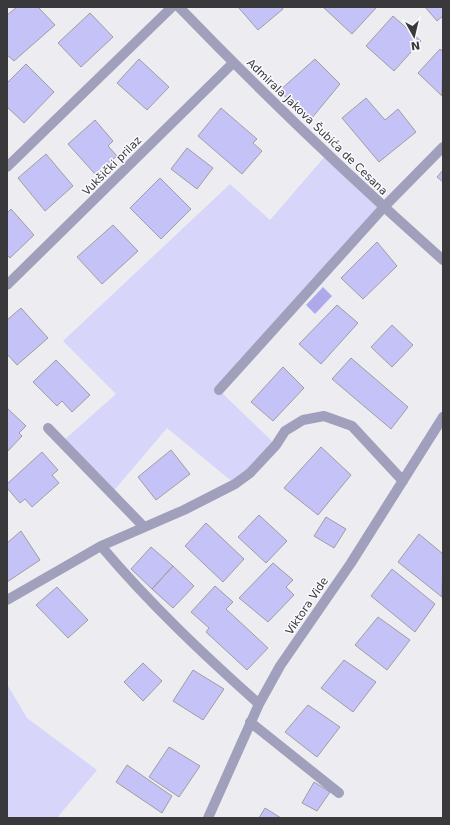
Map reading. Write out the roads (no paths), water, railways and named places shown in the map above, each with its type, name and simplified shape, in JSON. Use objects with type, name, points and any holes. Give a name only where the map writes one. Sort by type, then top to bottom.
[{"type":"street","points":[[7,167],[172,7]]},
{"type":"street","name":"Admirala Jakova Šubića de Cesana","points":[[179,7],[233,63],[384,207],[443,260]]},
{"type":"street","name":"Vukšički prilaz","points":[[7,285],[233,63]]},
{"type":"street","points":[[219,390],[384,207],[443,148]]},
{"type":"street","points":[[7,600],[101,546],[184,510],[235,484],[250,473],[276,446],[285,431],[303,420],[324,416],[352,426],[403,481]]},
{"type":"street","name":"Viktora Vide","points":[[208,818],[258,704],[280,666],[351,563],[443,418]]},
{"type":"street","points":[[48,428],[144,527]]},
{"type":"street","points":[[101,546],[134,586],[189,642],[258,704]]},
{"type":"street","points":[[250,722],[339,793]]}]
